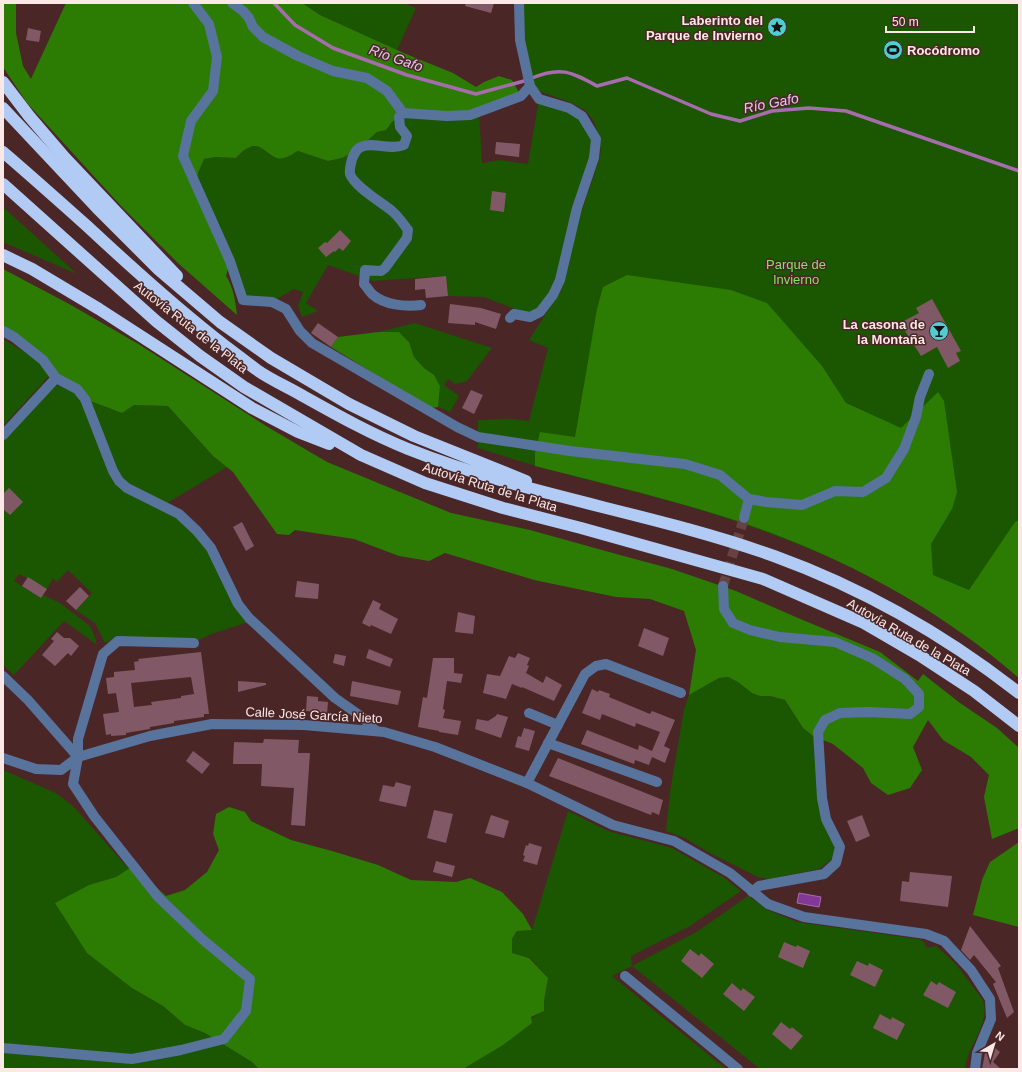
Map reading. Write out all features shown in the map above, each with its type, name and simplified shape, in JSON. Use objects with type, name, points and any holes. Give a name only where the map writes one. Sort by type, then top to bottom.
[{"type":"highway","points":[[3,82],[29,116],[65,158],[220,322]]},
{"type":"highway","points":[[3,108],[128,239],[160,270],[220,322],[271,358],[349,404],[414,436],[570,498]]},
{"type":"highway","name":"Autovía Ruta de la Plata","points":[[3,152],[84,223],[146,281],[203,328],[258,370],[345,420],[409,449],[484,476],[676,526],[774,556],[865,595],[902,614],[989,670],[1019,693]]},
{"type":"highway","name":"Autovía Ruta de la Plata","points":[[3,184],[156,321],[200,356],[244,387],[361,456],[425,483],[503,508],[763,578],[864,623],[919,655],[974,691],[1019,726]]},
{"type":"highway","points":[[3,256],[32,269],[99,309],[252,408],[298,432],[361,456]]},
{"type":"street","points":[[193,3],[209,24],[217,57],[213,91],[191,121],[183,156],[230,261],[243,300],[272,302],[286,309],[300,331],[312,343],[457,427],[478,437],[570,451],[685,464],[720,475],[749,499],[766,502],[802,504],[835,490],[863,492],[886,478],[904,449],[916,417],[920,397],[929,374]]},
{"type":"street","points":[[232,3],[243,11],[249,18],[252,28],[263,37],[298,56],[333,71],[368,78],[387,91],[403,113]]},
{"type":"street","points":[[510,318],[514,314],[530,317],[540,312],[553,295],[560,280],[577,208],[594,158],[596,139],[582,116],[569,108],[539,99],[530,86],[520,40],[519,3]]},
{"type":"street","points":[[403,113],[447,116],[470,115],[521,96],[530,86]]},
{"type":"street","points":[[403,113],[399,117],[400,127],[407,136],[404,145],[397,148],[368,145],[361,147],[356,151],[353,157],[350,173],[352,178],[364,190],[392,212],[408,230],[407,238],[386,268],[381,271],[365,270],[364,284],[372,294],[385,301],[399,305],[421,305]]},
{"type":"street","points":[[3,331],[14,337],[43,360],[56,378],[77,389],[86,399],[113,471],[119,481],[127,488],[179,514],[211,548],[238,604],[249,618],[335,698],[362,717],[376,731]]},
{"type":"street","points":[[3,435],[56,378]]},
{"type":"street","points":[[744,518],[749,499]]},
{"type":"street","points":[[723,586],[724,609],[733,623],[750,630],[780,637],[835,642],[872,658],[885,666],[905,679],[919,694],[919,707],[910,714],[868,712],[840,713],[825,720],[818,732],[822,798],[826,819],[840,847],[836,863],[824,874],[759,886],[752,892]]},
{"type":"street","points":[[3,1048],[132,1060],[224,1039],[246,1011],[250,979],[202,939],[158,897],[94,816],[73,784],[78,757],[78,739],[103,654],[118,641],[194,643]]},
{"type":"street","points":[[526,783],[585,674],[596,666],[606,664],[681,694]]},
{"type":"street","points":[[3,676],[28,700],[78,757]]},
{"type":"street","points":[[529,712],[558,725]]},
{"type":"street","name":"Calle José García Nieto","points":[[78,757],[150,736],[212,724],[304,725],[376,731],[435,747],[526,783],[613,825],[674,841],[730,873],[768,904],[804,917],[926,934],[944,941],[971,970],[990,999],[990,1020],[977,1053],[975,1069]]},
{"type":"street","points":[[548,743],[657,782]]},
{"type":"street","points":[[3,758],[36,770],[61,770],[78,757]]},
{"type":"street","points":[[625,976],[738,1069]]},
{"type":"green space","points":[[3,3],[16,3],[16,33],[23,66],[31,79],[66,3],[302,3],[320,15],[406,54],[453,73],[476,87],[499,76],[512,80],[521,96],[470,115],[399,117],[392,122],[386,130],[377,132],[356,151],[342,158],[328,161],[298,151],[286,157],[274,157],[258,146],[253,146],[244,150],[236,158],[216,157],[204,159],[198,173],[196,186],[230,261],[226,276],[235,300],[237,315],[179,264],[122,207],[27,103],[3,67]]},
{"type":"green space","points":[[302,3],[404,3],[416,8],[397,50],[320,15]]},
{"type":"green space","name":"Parque de Invierno","points":[[524,3],[1019,3],[1019,678],[972,639],[927,608],[836,560],[772,534],[686,506],[536,466],[478,448],[478,420],[512,419],[529,421],[548,348],[529,340],[561,290],[568,268],[577,224],[598,164],[601,151],[596,127],[593,120],[585,110],[569,102],[539,91],[534,87],[524,45]]},
{"type":"green space","points":[[539,99],[569,108],[596,139],[560,280],[530,317],[484,297],[448,296],[445,276],[373,281],[328,265],[306,303],[318,311],[302,317],[298,306],[303,292],[294,289],[272,302],[243,300],[196,186],[198,173],[204,159],[216,157],[236,158],[248,147],[256,146],[265,149],[270,155],[285,158],[298,151],[328,161],[342,158],[356,151],[377,132],[386,130],[392,122],[399,117],[479,112],[482,163],[500,160],[528,164]]},
{"type":"green space","points":[[3,207],[77,274],[3,242]]},
{"type":"green space","points":[[3,269],[71,305],[140,345],[266,426],[327,462],[451,513],[530,530],[672,569],[736,591],[880,652],[918,681],[923,674],[960,703],[997,728],[1019,748],[1019,828],[992,839],[984,797],[989,775],[971,757],[943,740],[928,720],[913,747],[922,770],[910,788],[888,795],[871,783],[863,768],[833,744],[813,736],[803,728],[785,700],[770,696],[760,696],[752,693],[738,682],[728,677],[719,678],[689,695],[696,650],[684,611],[650,599],[616,597],[534,580],[445,553],[429,561],[399,556],[354,539],[295,530],[289,535],[277,534],[233,472],[213,456],[168,406],[134,405],[122,413],[85,399],[3,331]]},
{"type":"green space","points":[[627,275],[731,290],[767,303],[822,366],[846,403],[901,428],[938,392],[944,401],[957,492],[952,509],[931,544],[933,575],[969,590],[1015,522],[1019,520],[1019,678],[990,654],[931,612],[869,576],[836,560],[769,532],[740,522],[653,496],[535,466],[535,453],[540,432],[575,437],[597,309],[603,287]]},
{"type":"green space","points":[[415,323],[492,348],[467,381],[455,384],[448,379],[444,385],[459,396],[450,412],[438,407],[440,386],[434,375],[424,368],[414,357],[409,342],[399,332],[378,332]]},
{"type":"green space","points":[[378,332],[399,332],[409,342],[414,357],[424,368],[434,375],[440,386],[438,407],[430,408],[331,347],[338,337]]},
{"type":"green space","points":[[3,339],[39,361],[50,375],[3,426]]},
{"type":"green space","points":[[59,385],[71,390],[79,396],[118,485],[184,522],[209,551],[249,622],[211,634],[199,640],[196,638],[115,638],[105,643],[95,623],[76,610],[92,593],[68,570],[57,582],[53,578],[47,589],[19,574],[14,581],[41,598],[43,595],[60,603],[90,626],[96,640],[96,644],[64,621],[14,675],[3,665],[3,441],[52,387]]},
{"type":"green space","points":[[85,399],[122,413],[134,405],[168,406],[213,456],[227,467],[164,505],[119,481]]},
{"type":"green space","points":[[728,677],[738,682],[752,693],[760,696],[769,696],[785,700],[803,728],[813,736],[821,820],[832,839],[835,849],[831,860],[819,869],[770,879],[758,877],[710,853],[685,838],[666,831],[670,792],[684,709],[689,695],[719,678]]},
{"type":"green space","points":[[3,770],[56,793],[73,806],[129,869],[116,877],[89,885],[132,988],[163,1006],[185,1025],[205,1033],[252,1062],[259,1069],[3,1069]]},
{"type":"green space","points":[[229,807],[245,812],[251,821],[291,840],[378,865],[411,880],[456,882],[470,878],[502,892],[523,914],[532,930],[517,931],[512,939],[512,953],[529,958],[548,978],[544,1001],[544,1011],[531,1017],[532,1023],[503,1045],[463,1069],[259,1069],[252,1062],[205,1033],[185,1025],[163,1006],[132,988],[87,953],[55,903],[89,885],[116,877],[133,866],[166,896],[185,890],[207,872],[219,850],[213,834],[216,814]]},
{"type":"green space","points":[[568,811],[608,831],[672,848],[723,877],[741,891],[690,926],[631,956],[632,966],[612,976],[726,1069],[463,1069],[484,1055],[523,1024],[544,1011],[544,1001],[548,978],[530,958],[512,953],[512,939],[518,931],[532,930]]},
{"type":"green space","points":[[1019,842],[1019,927],[973,915],[982,880],[990,862]]},
{"type":"green space","points":[[748,896],[768,910],[797,922],[918,939],[923,941],[927,948],[936,946],[955,963],[983,1000],[985,1009],[984,1018],[967,1060],[965,1069],[760,1069],[632,966],[698,931]]},
{"type":"shaded area","points":[[799,893],[821,897],[819,907],[797,903]]},
{"type":"building","points":[[466,3],[494,3],[491,13],[465,6]]},
{"type":"building","points":[[28,28],[41,31],[39,42],[26,40]]},
{"type":"building","points":[[496,142],[520,144],[519,157],[495,154]]},
{"type":"building","points":[[492,191],[506,193],[504,212],[490,210]]},
{"type":"building","points":[[340,230],[351,241],[343,251],[339,248],[326,257],[318,248],[325,242],[327,243]]},
{"type":"building","points":[[446,276],[448,296],[426,298],[425,289],[415,290],[415,279]]},
{"type":"building","name":"La casona de la Montaña","points":[[932,299],[961,351],[956,353],[960,361],[948,368],[937,347],[921,356],[900,323],[919,313],[916,308]]},
{"type":"building","points":[[450,304],[481,308],[501,314],[496,329],[475,322],[475,325],[448,323]]},
{"type":"building","points":[[318,323],[338,337],[331,347],[311,333]]},
{"type":"building","points":[[471,390],[483,395],[474,414],[462,408]]},
{"type":"building","points":[[9,488],[23,502],[10,515],[3,509],[3,494]]},
{"type":"building","points":[[242,522],[254,546],[246,551],[233,527]]},
{"type":"building","points":[[28,577],[47,589],[41,598],[22,586]]},
{"type":"building","points":[[297,581],[319,584],[318,599],[295,597]]},
{"type":"building","points":[[80,587],[89,596],[76,610],[66,601]]},
{"type":"building","points":[[373,600],[381,604],[379,609],[398,619],[391,634],[371,625],[370,627],[362,623]]},
{"type":"building","points":[[458,612],[475,616],[473,634],[455,632]]},
{"type":"building","points":[[644,628],[669,638],[663,656],[638,646]]},
{"type":"building","points":[[57,632],[64,638],[70,638],[79,646],[71,656],[68,653],[55,666],[42,655],[54,641],[51,639]]},
{"type":"building","points":[[369,649],[393,659],[390,667],[366,658]]},
{"type":"building","points":[[201,652],[209,714],[204,714],[204,717],[174,721],[174,723],[150,727],[150,729],[126,733],[126,735],[106,735],[103,714],[119,712],[116,693],[108,694],[106,678],[114,677],[114,672],[135,670],[134,662],[139,661],[138,659]],"holes":[[[191,677],[194,694],[181,696],[181,698],[151,702],[152,705],[134,707],[131,683]]]},
{"type":"building","points":[[518,653],[530,658],[526,673],[543,683],[546,676],[562,685],[554,701],[512,684],[506,699],[483,693],[487,674],[500,676],[509,656],[515,658]]},
{"type":"building","points":[[335,654],[346,656],[344,666],[333,663]]},
{"type":"building","points":[[433,658],[454,658],[454,673],[463,674],[461,683],[447,681],[443,709],[445,710],[443,718],[461,721],[458,735],[418,727],[423,697],[427,698]]},
{"type":"building","points":[[238,681],[266,683],[266,685],[238,692]]},
{"type":"building","points":[[352,681],[401,691],[398,705],[350,696]]},
{"type":"building","points":[[592,689],[598,692],[599,690],[610,694],[609,697],[650,714],[652,711],[675,720],[664,746],[670,749],[665,763],[652,757],[649,765],[635,760],[634,764],[581,744],[587,730],[638,750],[639,745],[652,751],[660,732],[636,723],[635,727],[602,714],[600,720],[582,713]]},
{"type":"building","points":[[307,696],[318,697],[318,701],[328,702],[327,713],[306,711]]},
{"type":"building","points":[[497,714],[508,717],[501,738],[475,729],[477,719],[488,721]]},
{"type":"building","points":[[524,728],[535,731],[529,751],[515,747],[518,736],[521,737]]},
{"type":"building","points":[[264,739],[299,740],[298,753],[310,753],[305,826],[291,825],[294,788],[261,786],[262,764],[233,764],[234,742],[263,743]]},
{"type":"building","points":[[193,751],[210,764],[202,774],[186,761]]},
{"type":"building","points":[[558,758],[663,800],[659,815],[652,812],[651,815],[549,776]]},
{"type":"building","points":[[396,782],[411,786],[406,807],[379,801],[383,785],[394,787]]},
{"type":"building","points":[[434,810],[453,814],[446,843],[427,838]]},
{"type":"building","points":[[491,815],[509,821],[504,838],[485,833]]},
{"type":"building","points":[[862,815],[870,836],[856,842],[847,821]]},
{"type":"building","points":[[529,843],[542,847],[537,865],[523,861],[526,845],[528,846]]},
{"type":"building","points":[[436,861],[455,866],[452,877],[433,872]]},
{"type":"building","points":[[910,872],[952,876],[948,907],[900,901],[902,881],[909,882]]},
{"type":"building","points":[[970,926],[1001,966],[998,968],[1014,1012],[1007,1018],[993,984],[996,982],[974,955],[970,960],[961,950]]},
{"type":"building","points":[[784,942],[796,947],[797,945],[810,951],[803,968],[778,957]]},
{"type":"building","points":[[690,949],[699,956],[701,953],[714,964],[702,978],[681,961]]},
{"type":"building","points":[[857,961],[868,966],[869,963],[883,970],[875,987],[850,975]]},
{"type":"building","points":[[931,981],[937,985],[939,982],[956,992],[948,1008],[923,995]]},
{"type":"building","points":[[732,983],[741,991],[743,988],[755,997],[744,1011],[723,994]]},
{"type":"building","points":[[880,1014],[891,1020],[892,1017],[905,1024],[897,1040],[873,1028]]},
{"type":"building","points":[[781,1022],[790,1029],[792,1027],[803,1036],[791,1050],[772,1034]]},
{"type":"building","points":[[990,1044],[1000,1052],[993,1062],[1001,1069],[982,1069],[985,1053]]},
{"type":"waterway","name":"Río Gafo","points":[[274,3],[295,25],[333,48],[407,75],[476,94],[524,81]]},
{"type":"waterway","name":"Río Gafo","points":[[532,78],[551,72],[566,72],[580,77],[597,86],[627,78],[711,114],[740,121],[772,111],[809,108],[846,111],[1019,171]]},
{"type":"tunnel","points":[[723,586],[744,518]]},
{"type":"place","name":"Laberinto del Parque de Invierno","points":[[777,27]]},
{"type":"place","name":"Rocódromo","points":[[893,50]]},
{"type":"place","name":"La casona de la Montaña","points":[[939,331]]}]
